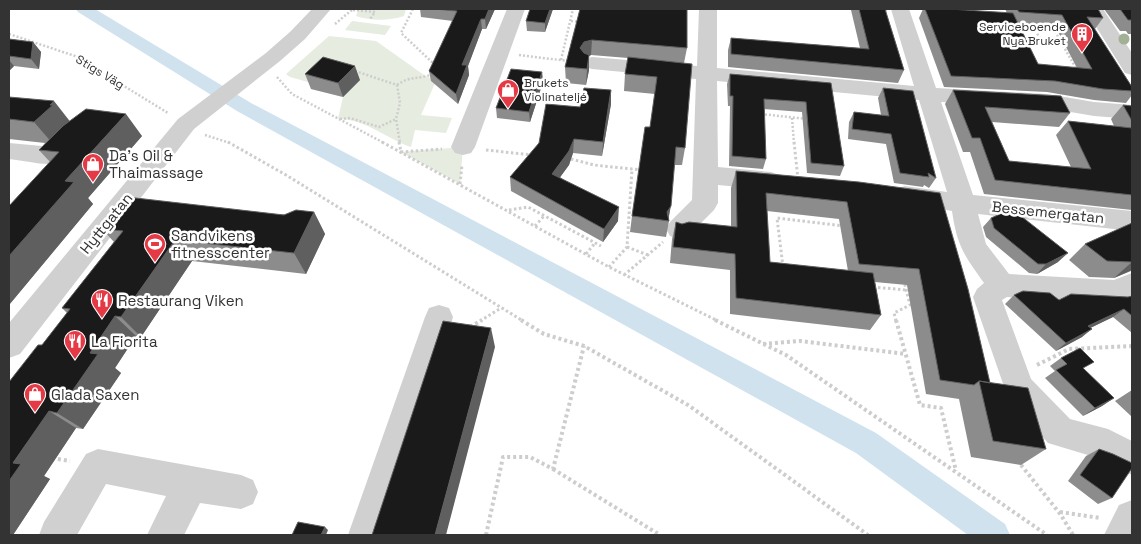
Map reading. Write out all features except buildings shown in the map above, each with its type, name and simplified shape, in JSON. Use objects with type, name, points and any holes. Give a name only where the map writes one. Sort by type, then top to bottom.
[{"type":"street","name":"Hyttgatan","points":[[9,345],[132,207],[192,119],[298,35],[322,9]]},
{"type":"street","points":[[463,147],[516,9]]},
{"type":"street","points":[[679,229],[705,203],[708,9]]},
{"type":"street","points":[[900,9],[963,204],[969,237],[1001,285]]},
{"type":"street","points":[[1094,9],[1132,69]]},
{"type":"street","points":[[592,63],[928,94],[1047,101],[1094,109],[1132,112]]},
{"type":"street","points":[[36,180],[76,138],[94,126]]},
{"type":"street","points":[[9,151],[58,156]]},
{"type":"street","points":[[706,175],[799,184]]},
{"type":"street","name":"Bessemergatan","points":[[876,191],[963,204],[1132,221]]},
{"type":"street","points":[[1132,284],[1118,292],[1001,285],[987,297],[1019,388],[1060,432],[1108,445],[1132,459]]},
{"type":"street","points":[[366,535],[439,317]]},
{"type":"street","points":[[57,535],[98,466],[242,492]]},
{"type":"street","points":[[165,535],[191,484]]},
{"type":"path","points":[[397,85],[407,78],[423,78],[434,73],[435,65],[401,33],[413,9]]},
{"type":"path","points":[[561,60],[573,9]]},
{"type":"path","points":[[352,10],[376,10]]},
{"type":"path","points":[[370,20],[376,10]]},
{"type":"path","points":[[571,21],[580,22]]},
{"type":"path","points":[[1024,44],[1042,41],[1032,26],[1063,28]]},
{"type":"path","points":[[1054,28],[1079,75]]},
{"type":"path","name":"Stigs Väg","points":[[9,34],[75,56],[192,119],[202,134],[225,140],[286,175],[544,334],[584,346],[688,405],[868,535]]},
{"type":"path","points":[[500,53],[568,61]]},
{"type":"path","points":[[349,69],[397,85]]},
{"type":"path","points":[[283,82],[292,94],[508,210],[609,267],[786,355],[1047,535]]},
{"type":"path","points":[[397,85],[400,102],[396,120],[401,152]]},
{"type":"path","points":[[756,114],[812,120]]},
{"type":"path","points":[[338,119],[350,118],[379,127],[396,120]]},
{"type":"path","points":[[792,118],[799,184]]},
{"type":"path","points":[[401,152],[463,147],[540,156]]},
{"type":"path","points":[[571,159],[594,165],[651,170]]},
{"type":"path","points":[[609,267],[627,247],[632,169]]},
{"type":"path","points":[[508,210],[528,207],[601,246]]},
{"type":"path","points":[[535,226],[545,215]]},
{"type":"path","points":[[784,276],[778,218],[854,228]]},
{"type":"path","points":[[624,275],[679,229]]},
{"type":"path","points":[[586,254],[595,243]]},
{"type":"path","points":[[627,247],[648,255]]},
{"type":"path","points":[[902,274],[910,305]]},
{"type":"path","points":[[904,283],[912,284]]},
{"type":"path","points":[[868,286],[906,290]]},
{"type":"path","points":[[918,306],[910,305],[894,313],[920,405],[942,408],[956,471]]},
{"type":"path","points":[[439,317],[462,331],[501,308]]},
{"type":"path","points":[[762,344],[800,341],[906,354]]},
{"type":"path","points":[[553,469],[584,346]]},
{"type":"path","points":[[1015,376],[1069,349],[1132,346]]},
{"type":"path","points":[[486,535],[503,456],[530,457],[553,469],[660,535]]},
{"type":"path","points":[[44,457],[98,466]]},
{"type":"path","points":[[1021,465],[1059,512],[1073,535]]},
{"type":"path","points":[[1059,512],[1128,525]]},
{"type":"shaded area","points":[[359,9],[406,9],[404,16],[380,20],[356,16]]},
{"type":"shaded area","points":[[352,21],[391,26],[385,35],[345,30]]},
{"type":"shaded area","points":[[329,36],[376,41],[424,75],[436,81],[421,115],[452,118],[446,133],[415,130],[411,147],[366,125],[338,119],[343,97],[311,89],[315,84],[290,77],[286,74]]},
{"type":"shaded area","points":[[463,147],[460,184],[401,152]]},
{"type":"waterway","points":[[84,9],[244,107],[866,443],[994,535]]},
{"type":"place","name":"Serviceboende Nya Bruket","points":[[1082,53]]},
{"type":"place","name":"Brukets Violinateljé","points":[[508,109]]},
{"type":"place","name":"Da's Oil & Thaimassage","points":[[93,183]]},
{"type":"place","name":"Sandvikens fitnesscenter","points":[[155,263]]},
{"type":"place","name":"Restaurang Viken","points":[[102,319]]},
{"type":"place","name":"La Fiorita","points":[[75,360]]},
{"type":"place","name":"Glada Saxen","points":[[35,413]]}]
